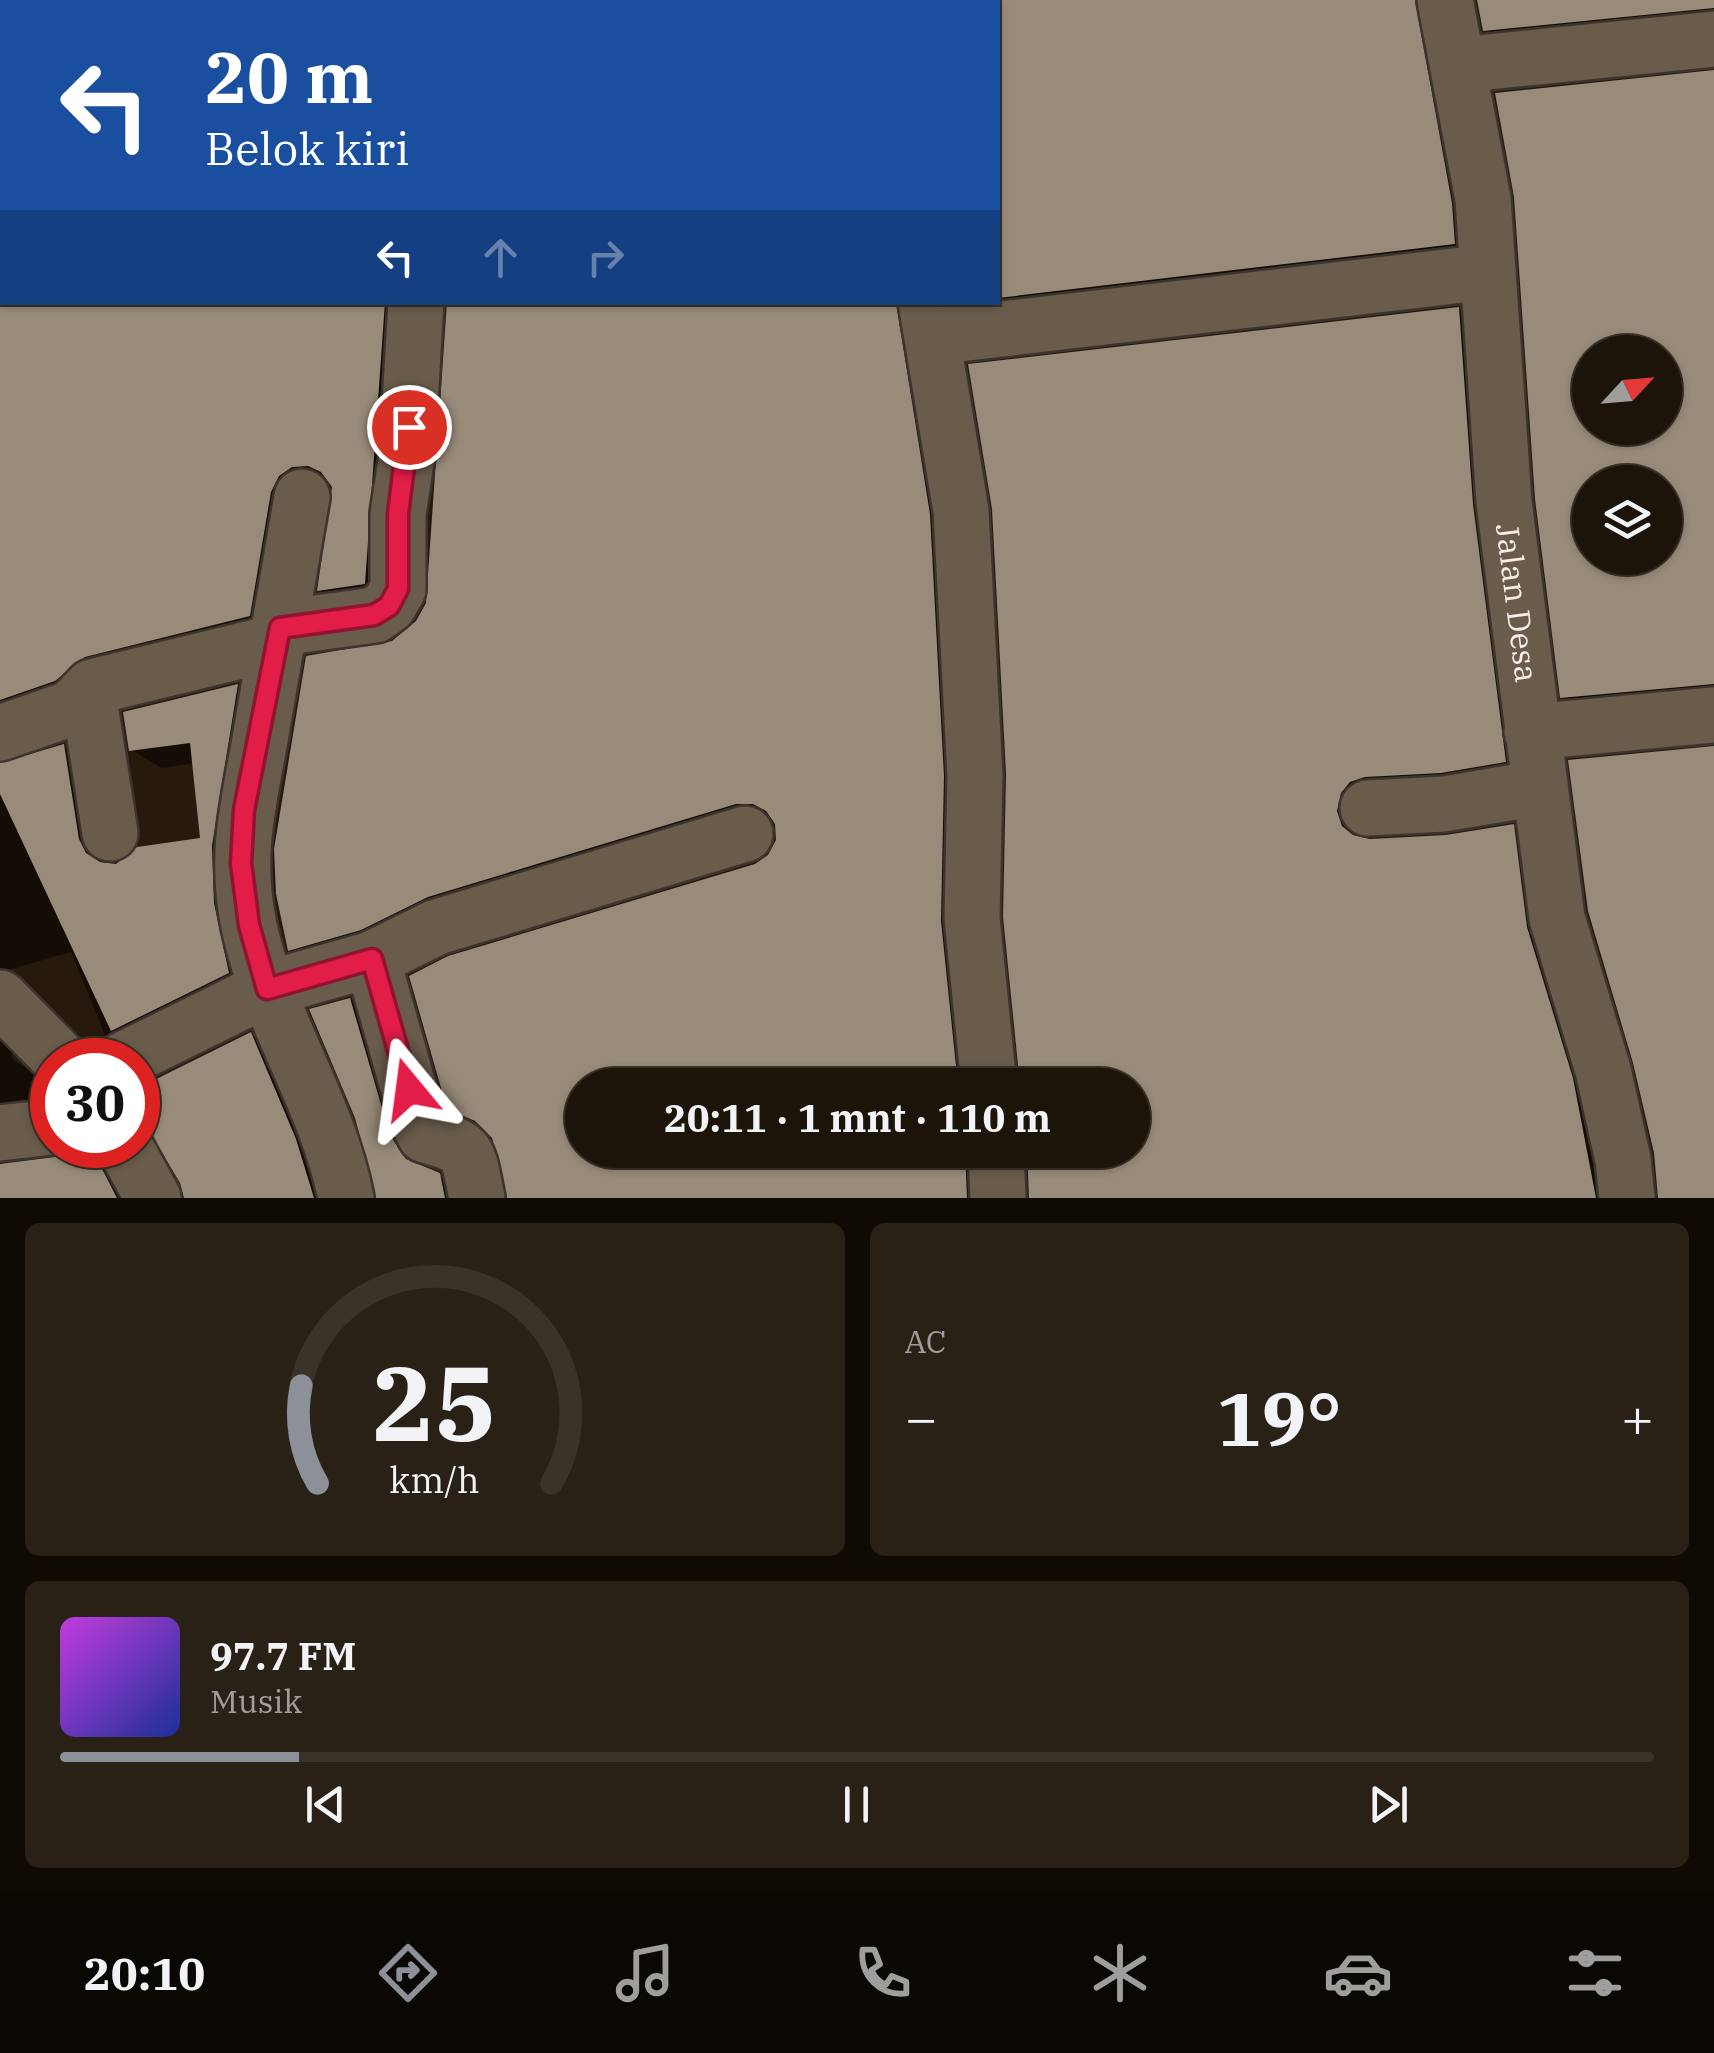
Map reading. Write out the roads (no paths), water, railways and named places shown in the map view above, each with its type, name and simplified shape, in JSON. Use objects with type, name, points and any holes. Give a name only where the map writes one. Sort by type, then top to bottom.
[{"type":"street","name":"Jalan Desa","points":[[1445,0],[1483,199],[1504,502],[1557,918],[1603,1070],[1623,1160],[1627,1198]]},
{"type":"street","points":[[1458,65],[1714,39]]},
{"type":"street","points":[[987,1068],[972,918],[976,776],[962,511],[930,320],[1170,308],[1488,272]]},
{"type":"street","points":[[0,733],[72,708],[92,688],[278,635],[374,615],[389,606],[398,589],[398,514],[407,455],[416,305]]},
{"type":"street","points":[[302,497],[244,810],[241,863],[249,925],[267,989],[324,1114],[346,1198]]},
{"type":"street","points":[[88,693],[110,833]]},
{"type":"street","points":[[1532,732],[1714,715]]},
{"type":"street","points":[[1368,808],[1444,804],[1538,788]]},
{"type":"street","points":[[160,1042],[267,989],[372,959],[438,927],[745,834]]},
{"type":"street","points":[[372,959],[424,1135],[456,1142],[468,1155],[477,1198]]},
{"type":"street","points":[[0,998],[39,1038]]},
{"type":"street","points":[[0,1133],[30,1130]]},
{"type":"street","points":[[137,1168],[153,1198]]},
{"type":"street","points":[[997,1168],[998,1198]]}]
